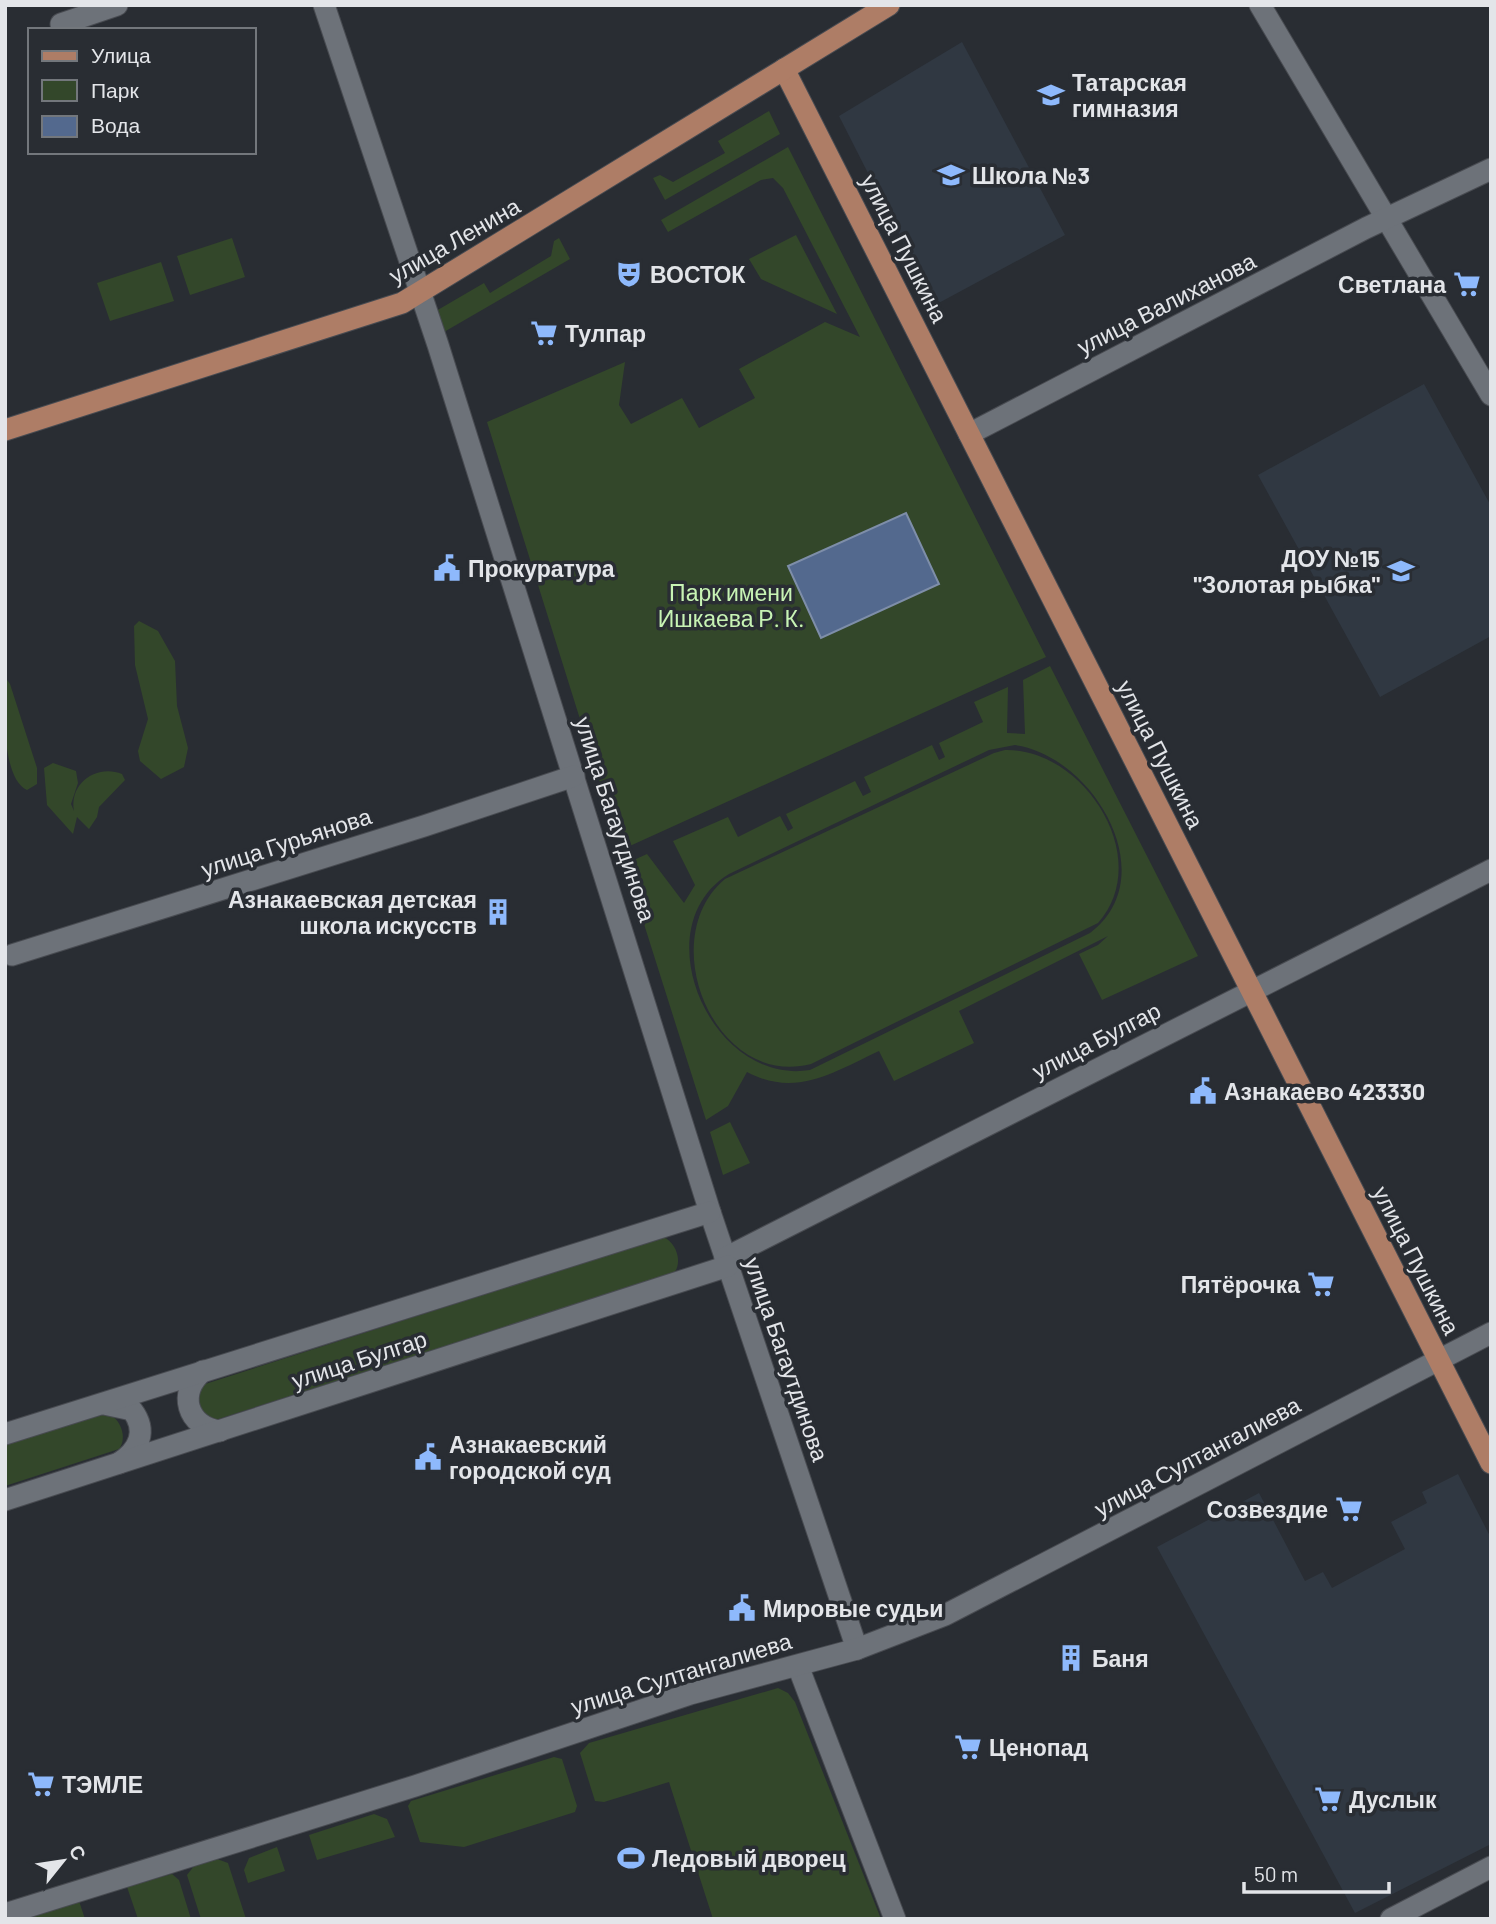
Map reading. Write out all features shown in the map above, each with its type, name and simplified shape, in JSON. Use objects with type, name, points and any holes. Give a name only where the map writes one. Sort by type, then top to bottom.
[{"type":"main road","name":"улица Ленина","points":[[5,430],[402,303],[889,5]]},
{"type":"main road","name":"улица Пушкина","points":[[784,69],[1491,1463]]},
{"type":"street","points":[[61,24],[117,5]]},
{"type":"street","name":"улица Багаутдинова","points":[[324,5],[421,293],[726,1262],[857,1649]]},
{"type":"street","points":[[1260,5],[1490,394]]},
{"type":"street","name":"улица Валиханова","points":[[970,434],[1387,219],[1491,169]]},
{"type":"street","name":"улица Гурьянова","points":[[12,955],[412,830],[574,776]]},
{"type":"street","name":"улица Булгар","points":[[5,1500],[726,1262],[1491,870]]},
{"type":"street","name":"улица Булгар","points":[[5,1434],[710,1212]]},
{"type":"street","name":"улица Султангалиева","points":[[5,1914],[415,1786],[690,1695],[857,1649],[957,1609],[1438,1358],[1491,1333]]},
{"type":"street","points":[[203,1371],[190,1387],[190,1408],[200,1425],[220,1431]]},
{"type":"street","points":[[98,1404],[125,1406],[132,1410],[140,1423],[140,1438],[136,1446],[117,1464]]},
{"type":"street","points":[[798,1666],[895,1919]]},
{"type":"street","points":[[1391,1919],[1491,1867]]},
{"type":"shaded area","name":"Школа №3","points":[[962,42],[1065,235],[935,305],[839,116]]},
{"type":"shaded area","name":"ДОУ №15 \"Золотая рыбка\"","points":[[1424,384],[1491,506],[1491,636],[1380,697],[1258,475]]},
{"type":"shaded area","points":[[1458,1474],[1491,1538],[1491,1844],[1355,1913],[1157,1547],[1259,1493],[1305,1581],[1323,1572],[1332,1588],[1405,1549],[1391,1522],[1427,1503],[1422,1492]]},
{"type":"green space","points":[[769,111],[780,134],[665,200],[653,178],[660,175],[673,182],[725,153],[718,141]]},
{"type":"green space","name":"Парк имени Ишкаева Р. К.","points":[[788,147],[1046,657],[621,850],[487,422],[625,362],[619,405],[631,424],[682,398],[699,428],[755,398],[739,369],[825,322],[860,337],[783,188],[773,178],[761,180],[668,232],[661,220]]},
{"type":"green space","points":[[796,235],[837,314],[761,279],[749,259]]},
{"type":"green space","points":[[232,238],[245,277],[190,295],[177,256]]},
{"type":"green space","points":[[559,238],[570,259],[444,332],[436,311],[484,283],[490,293],[551,256],[554,241]]},
{"type":"green space","points":[[161,262],[174,301],[110,321],[97,283]]},
{"type":"green space","points":[[139,621],[158,631],[175,661],[177,706],[188,748],[184,767],[161,779],[140,761],[138,751],[148,719],[135,665],[134,626]]},
{"type":"green space","points":[[1050,666],[1198,956],[1102,1000],[1079,954],[1098,945],[1108,936],[959,1011],[974,1043],[894,1081],[879,1051],[830,1074],[798,1082],[782,1083],[747,1072],[728,1106],[706,1120],[625,864],[647,854],[684,903],[695,885],[673,841],[728,817],[738,837],[780,816],[788,831],[793,828],[786,814],[855,781],[863,796],[871,792],[864,777],[932,745],[939,760],[945,757],[939,743],[983,722],[974,702],[1008,687],[1007,733],[1025,734],[1023,680]],"holes":[[[1015,745],[1044,754],[1070,771],[1093,794],[1110,822],[1120,851],[1121,881],[1112,909],[1090,933],[810,1070],[775,1068],[743,1054],[718,1029],[700,998],[690,964],[691,929],[703,898],[729,874],[989,750]]]},
{"type":"green space","points":[[5,677],[10,684],[37,768],[37,784],[27,790],[18,782],[12,771],[8,755]]},
{"type":"green space","points":[[1005,750],[1034,754],[1061,767],[1084,787],[1102,812],[1114,840],[1119,869],[1114,897],[1098,923],[811,1064],[777,1066],[747,1054],[723,1032],[705,1003],[695,970],[695,937],[704,905],[725,879]]},
{"type":"green space","points":[[53,763],[76,771],[78,783],[71,804],[74,811],[76,792],[87,778],[103,772],[122,774],[125,780],[99,807],[97,817],[89,829],[77,817],[73,834],[47,805],[44,768]]},
{"type":"green space","points":[[730,1122],[750,1163],[723,1175],[710,1132]]},
{"type":"green space","points":[[663,1237],[677,1253],[678,1263],[674,1273],[209,1422],[203,1419],[195,1392],[199,1386]]},
{"type":"green space","points":[[108,1413],[116,1419],[123,1434],[119,1449],[5,1486],[5,1445]]},
{"type":"green space","points":[[778,1688],[788,1693],[795,1702],[881,1919],[713,1919],[669,1782],[604,1802],[595,1801],[580,1753],[589,1743]]},
{"type":"green space","points":[[554,1757],[562,1759],[577,1806],[575,1812],[464,1847],[420,1842],[408,1806],[411,1801]]},
{"type":"green space","points":[[374,1814],[387,1819],[395,1837],[317,1860],[309,1835]]},
{"type":"green space","points":[[277,1847],[285,1871],[248,1883],[244,1870],[249,1858]]},
{"type":"green space","points":[[217,1859],[228,1863],[246,1919],[201,1919],[187,1875],[194,1866]]},
{"type":"green space","points":[[172,1874],[179,1880],[191,1919],[138,1919],[127,1887]]},
{"type":"green space","points":[[79,1901],[85,1919],[27,1919],[28,1917]]},
{"type":"water","points":[[906,513],[939,584],[821,638],[788,566]]},
{"type":"place","name":"Татарская гимназия","points":[[1051,95]]},
{"type":"place","name":"Школа №3","points":[[951,175]]},
{"type":"place","name":"ВОСТОК","points":[[629,274]]},
{"type":"place","name":"Светлана","points":[[1467,284]]},
{"type":"place","name":"Тулпар","points":[[544,333]]},
{"type":"place","name":"Прокуратура","points":[[447,568]]},
{"type":"place","name":"ДОУ №15 \"Золотая рыбка\"","points":[[1401,571]]},
{"type":"place","name":"Азнакаевская детская школа искусств","points":[[498,912]]},
{"type":"place","name":"Азнакаево 423330","points":[[1203,1091]]},
{"type":"place","name":"Пятёрочка","points":[[1321,1284]]},
{"type":"place","name":"Азнакаевский городской суд","points":[[428,1457]]},
{"type":"place","name":"Созвездие","points":[[1349,1509]]},
{"type":"place","name":"Мировые судьи","points":[[742,1608]]},
{"type":"place","name":"Баня","points":[[1071,1658]]},
{"type":"place","name":"Ценопад","points":[[968,1747]]},
{"type":"place","name":"ТЭМЛЕ","points":[[41,1784]]},
{"type":"place","name":"Дуслык","points":[[1328,1799]]},
{"type":"place","name":"Ледовый дворец","points":[[631,1858]]}]
